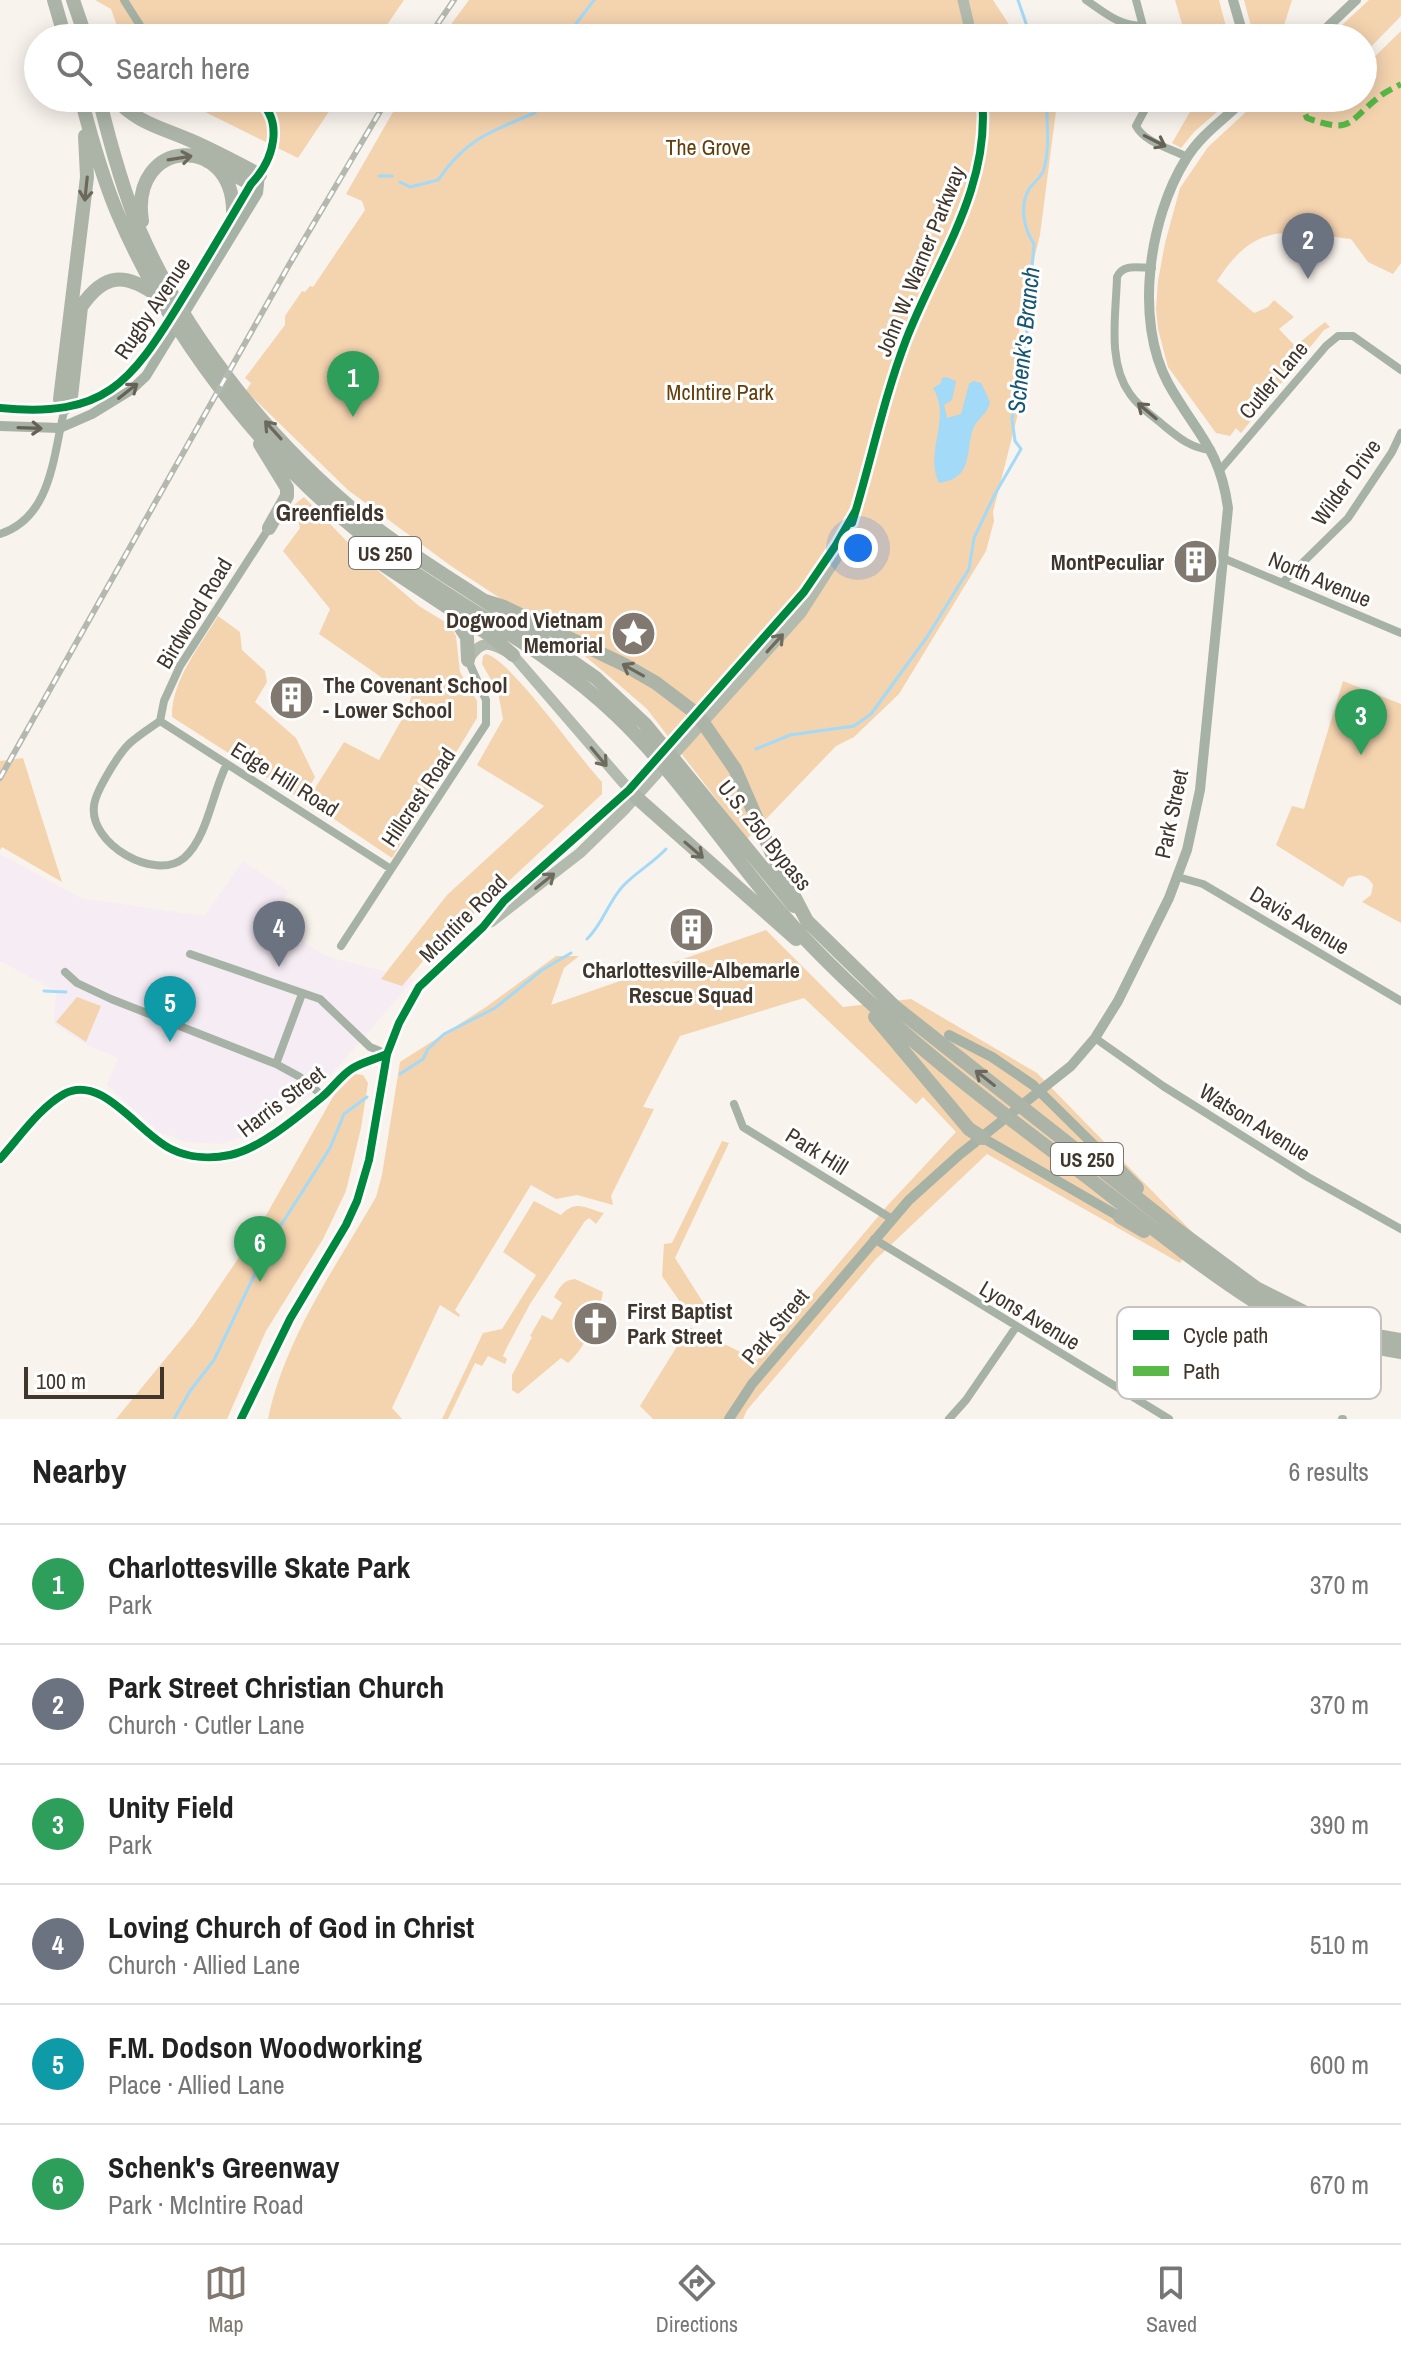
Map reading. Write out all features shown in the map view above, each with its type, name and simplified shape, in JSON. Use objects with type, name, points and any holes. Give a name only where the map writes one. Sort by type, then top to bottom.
[{"type":"highway","points":[[54,0],[61,24]]},
{"type":"highway","points":[[73,0],[80,24]]},
{"type":"highway","points":[[65,408],[60,399],[63,361],[87,177],[83,112]]},
{"type":"highway","name":"US 250","points":[[85,112],[116,209],[192,348],[237,400],[365,519],[641,729]]},
{"type":"highway","name":"US 250","points":[[103,112],[124,190],[165,294],[204,345],[248,422],[300,477],[353,528],[412,571],[483,609],[596,678],[684,780],[768,897],[847,982],[962,1083],[1193,1258],[1265,1307]]},
{"type":"highway","points":[[129,112],[149,125],[195,142],[256,179]]},
{"type":"highway","points":[[145,242],[140,198],[147,177],[171,158],[193,156],[256,179]]},
{"type":"highway","points":[[211,162],[230,187],[233,214]]},
{"type":"highway","points":[[65,408],[71,397],[81,307],[97,286],[118,280],[130,281],[165,294]]},
{"type":"highway","points":[[248,422],[287,488],[287,496],[269,528]]},
{"type":"highway","points":[[353,528],[382,564],[491,636],[513,655]]},
{"type":"highway","points":[[431,597],[463,629],[467,637],[468,660]]},
{"type":"highway","points":[[483,609],[504,607],[625,665],[656,683],[701,718],[735,769],[773,856],[807,921]]},
{"type":"highway","name":"U.S. 250 Bypass","points":[[684,780],[807,921]]},
{"type":"highway","points":[[632,794],[781,927],[828,963]]},
{"type":"highway","name":"US 250","points":[[807,921],[895,1007],[1179,1231],[1256,1288],[1291,1307]]},
{"type":"highway","points":[[847,982],[939,1096],[969,1129],[983,1138]]},
{"type":"highway","points":[[895,1007],[949,1035]]},
{"type":"highway","points":[[1099,1150],[1179,1231]]},
{"type":"highway","points":[[1120,1217],[1193,1258]]},
{"type":"highway","name":"US 250","points":[[1381,1336],[1401,1340]]},
{"type":"highway","name":"US 250","points":[[1381,1348],[1401,1352]]},
{"type":"main road","points":[[963,0],[969,24]]},
{"type":"main road","name":"John W. Warner Parkway","points":[[632,794],[801,613],[842,548],[906,340],[958,226],[975,180],[983,139],[982,112]]},
{"type":"main road","points":[[468,660],[475,648],[484,644],[491,644],[513,655],[632,794]]},
{"type":"main road","name":"McIntire Road","points":[[241,1419],[290,1319],[357,1201],[369,1160],[387,1054],[399,1023],[419,987],[483,927],[508,911],[580,853],[632,794]]},
{"type":"street","points":[[124,0],[139,24]]},
{"type":"street","points":[[1086,0],[1123,24]]},
{"type":"street","points":[[1136,0],[1142,24]]},
{"type":"street","points":[[1233,0],[1240,24]]},
{"type":"street","points":[[1331,24],[1356,0]]},
{"type":"street","points":[[256,179],[273,151],[268,112]]},
{"type":"street","points":[[1142,112],[1136,126],[1138,131],[1147,139],[1187,157]]},
{"type":"street","name":"Park Street","points":[[729,1419],[752,1384],[892,1219],[933,1177],[1071,1066],[1095,1038],[1124,988],[1178,877],[1200,790],[1228,508],[1221,469],[1168,382],[1153,344],[1148,303],[1166,199],[1187,157],[1201,139],[1231,112]]},
{"type":"street","name":"Rugby Avenue","points":[[0,408],[65,408],[108,391],[129,375],[143,360],[256,179]]},
{"type":"street","name":"Rugby Avenue","points":[[0,426],[60,428],[111,404],[146,376],[258,193],[256,179]]},
{"type":"street","points":[[1152,268],[1127,267],[1117,277],[1116,357],[1121,379],[1138,404],[1183,440],[1191,446],[1212,450]]},
{"type":"street","name":"Cutler Lane","points":[[1221,469],[1326,346],[1338,336],[1353,336],[1401,370]]},
{"type":"street","points":[[0,534],[24,520],[41,498],[52,473],[65,408]]},
{"type":"street","name":"Wilder Drive","points":[[1282,583],[1348,518],[1392,452],[1401,433]]},
{"type":"street","name":"Birdwood Road","points":[[160,721],[164,701],[180,666],[269,528]]},
{"type":"street","name":"North Avenue","points":[[1225,559],[1401,633]]},
{"type":"street","name":"Hillcrest Road","points":[[341,946],[486,724],[486,700],[468,660]]},
{"type":"street","points":[[160,721],[129,743],[96,798],[93,809],[95,822],[118,852],[162,865],[185,857],[206,824],[213,795],[227,764]]},
{"type":"street","name":"Edge Hill Road","points":[[160,721],[391,869]]},
{"type":"street","name":"Davis Avenue","points":[[1178,877],[1203,884],[1401,1001]]},
{"type":"street","points":[[190,954],[320,999],[370,1047],[387,1054]]},
{"type":"street","points":[[65,972],[77,983],[111,999],[276,1064],[300,1077],[323,1096]]},
{"type":"street","points":[[276,1064],[302,994]]},
{"type":"street","points":[[949,1035],[1012,1069],[1041,1092],[1099,1150]]},
{"type":"street","name":"Watson Avenue","points":[[1095,1038],[1163,1086],[1308,1177],[1401,1229]]},
{"type":"street","name":"Harris Street","points":[[0,1159],[50,1103],[80,1088],[99,1093],[173,1150],[212,1158],[234,1155],[250,1148],[323,1096],[353,1067],[387,1054]]},
{"type":"street","name":"Park Hill","points":[[734,1104],[743,1127],[892,1219]]},
{"type":"street","points":[[983,1138],[1120,1217]]},
{"type":"street","name":"Lyons Avenue","points":[[874,1239],[1117,1388]]},
{"type":"street","points":[[949,1419],[1016,1327]]},
{"type":"street","name":"Lyons Avenue","points":[[1136,1399],[1169,1419]]},
{"type":"street","points":[[250,1402],[251,1419]]},
{"type":"shaded area","points":[[0,854],[81,898],[204,916],[243,861],[289,892],[271,919],[325,956],[414,979],[317,1091],[244,1137],[220,1144],[186,1142],[159,1132],[107,1085],[118,1058],[87,1045],[54,1024],[56,991],[0,961]]},
{"type":"green space","points":[[95,0],[404,0],[388,24],[116,24],[111,9]]},
{"type":"green space","points":[[469,0],[993,0],[1009,24],[451,24]]},
{"type":"green space","points":[[1175,0],[1219,0],[1225,24],[1182,24]]},
{"type":"green space","points":[[1244,0],[1292,0],[1284,24],[1250,24]]},
{"type":"green space","points":[[1369,0],[1401,0],[1401,16],[1377,41],[1377,24],[1343,24]]},
{"type":"green space","points":[[1401,31],[1401,263],[1393,274],[1368,262],[1351,239],[1309,234],[1275,234],[1245,248],[1217,281],[1254,313],[1268,307],[1274,300],[1294,317],[1279,329],[1295,346],[1325,322],[1330,327],[1324,330],[1241,433],[1236,428],[1230,436],[1216,433],[1168,367],[1158,329],[1158,281],[1180,188],[1208,147],[1246,112],[1377,112],[1377,54]]},
{"type":"green space","points":[[205,112],[329,112],[298,158]]},
{"type":"green space","name":"McIntire Park","points":[[393,112],[1056,112],[1040,235],[1020,317],[1017,373],[1022,398],[986,551],[899,694],[854,737],[836,746],[747,839],[647,709],[574,647],[451,566],[348,490],[246,391],[251,383],[245,378],[285,325],[285,316],[302,291],[313,287],[365,210],[362,201],[346,194]]},
{"type":"green space","points":[[1190,112],[1217,112],[1181,148],[1172,143]]},
{"type":"green space","points":[[304,497],[360,555],[419,606],[450,625],[456,636],[460,672],[477,701],[477,718],[392,858],[307,801],[344,742],[379,760],[406,712],[414,688],[397,677],[391,684],[319,634],[330,609],[283,551],[300,528],[294,505]]},
{"type":"green space","points":[[218,616],[240,632],[242,650],[265,671],[267,682],[255,702],[296,738],[315,777],[302,800],[172,717],[181,677]]},
{"type":"green space","points":[[486,654],[511,672],[544,711],[602,782],[602,794],[424,960],[402,986],[381,979],[447,895],[544,806],[477,765],[503,719],[498,692],[482,664]]},
{"type":"green space","points":[[1343,681],[1401,704],[1401,923],[1362,902],[1371,895],[1373,885],[1365,877],[1348,878],[1343,887],[1276,845],[1292,806],[1304,809]]},
{"type":"green space","points":[[23,758],[62,882],[2,847],[0,850],[0,761]]},
{"type":"green space","points":[[766,930],[843,1007],[911,999],[1037,1073],[1198,1238],[1180,1263],[987,1154],[876,1259],[747,1410],[743,1419],[653,1419],[640,1406],[689,1327],[757,1360],[887,1206],[956,1132],[923,1097],[916,1104],[804,998],[680,1036],[643,1107],[654,1109],[611,1196],[613,1205],[577,1195],[556,1199],[531,1185],[455,1310],[459,1317],[440,1305],[392,1408],[402,1419],[268,1419],[286,1360],[299,1332],[376,1197],[400,1062],[486,1007],[556,956],[579,956],[564,968],[551,1005]]},
{"type":"green space","points":[[77,997],[101,1006],[86,1042],[56,1022]]},
{"type":"green space","points":[[355,1074],[363,1075],[368,1083],[346,1191],[323,1239],[266,1331],[227,1419],[116,1419],[194,1324],[260,1226],[334,1095]]},
{"type":"green space","points":[[722,1141],[729,1143],[675,1258],[713,1318],[709,1322],[690,1316],[662,1276],[664,1244],[672,1243]]},
{"type":"green space","points":[[534,1201],[561,1215],[576,1206],[604,1213],[596,1224],[589,1218],[585,1221],[530,1304],[503,1356],[507,1359],[505,1364],[488,1356],[482,1366],[475,1363],[448,1419],[442,1419],[483,1333],[502,1329],[536,1275],[503,1252]]},
{"type":"green space","points":[[575,1279],[603,1292],[591,1330],[568,1363],[561,1358],[518,1394],[512,1390],[512,1375],[530,1336],[542,1315],[552,1320],[562,1303],[554,1297],[565,1282]]},
{"type":"water","points":[[946,377],[956,381],[952,400],[944,405],[947,418],[961,414],[969,384],[973,381],[981,383],[990,402],[973,429],[963,470],[958,476],[939,483],[934,459],[940,411],[933,388]]},
{"type":"waterway","points":[[576,24],[594,0]]},
{"type":"waterway","name":"Schenk's Branch","points":[[1018,0],[1026,24]]},
{"type":"waterway","points":[[400,182],[410,187],[438,180],[448,166],[480,138],[535,112]]},
{"type":"waterway","name":"Schenk's Branch","points":[[756,749],[790,735],[854,726],[871,714],[927,637],[969,569],[974,538],[1021,449],[1015,441],[1012,419],[1025,352],[1034,244],[1025,224],[1024,210],[1029,189],[1042,175],[1046,161],[1047,112]]},
{"type":"waterway","points":[[379,176],[392,176]]},
{"type":"waterway","name":"Schenk's Branch","points":[[587,939],[623,886],[666,849]]},
{"type":"waterway","name":"Schenk's Branch","points":[[400,1074],[423,1059],[428,1049],[444,1034],[495,1008],[542,970],[571,953]]},
{"type":"waterway","points":[[44,991],[66,992]]},
{"type":"waterway","name":"Schenk's Branch","points":[[174,1419],[190,1391],[214,1360],[269,1244],[330,1148],[344,1114],[367,1097]]},
{"type":"railway","points":[[438,24],[454,0]]},
{"type":"railway","points":[[0,778],[289,265],[380,112]]},
{"type":"marked path","points":[[1377,99],[1401,84]]},
{"type":"marked path","points":[[1304,112],[1307,118],[1333,125],[1348,123],[1362,112]]},
{"type":"cycle path","points":[[0,408],[36,410],[65,407],[90,400],[111,389],[129,374],[163,330],[265,164],[273,141],[268,112]]},
{"type":"cycle path","points":[[852,523],[906,340],[970,193],[983,131],[982,112]]},
{"type":"cycle path","points":[[241,1419],[290,1319],[357,1201],[369,1160],[387,1054],[399,1023],[419,987],[483,927],[504,901],[629,790],[804,592],[856,510]]},
{"type":"cycle path","points":[[0,1159],[46,1107],[64,1094],[78,1090],[106,1098],[159,1141],[178,1152],[200,1157],[242,1152],[279,1131],[353,1068],[387,1054]]},
{"type":"place","name":"Park Street Christian Church","points":[[1308,279]]},
{"type":"place","name":"Charlottesville Skate Park","points":[[353,417]]},
{"type":"place","name":"MontPeculiar","points":[[1195,562]]},
{"type":"place","name":"Dogwood Vietnam Memorial","points":[[634,633]]},
{"type":"place","name":"The Covenant School - Lower School","points":[[292,698]]},
{"type":"place","name":"Unity Field","points":[[1361,755]]},
{"type":"place","name":"Charlottesville-Albemarle Rescue Squad","points":[[691,929]]},
{"type":"place","name":"Loving Church of God in Christ","points":[[279,967]]},
{"type":"place","name":"F.M. Dodson Woodworking","points":[[170,1042]]},
{"type":"place","name":"Schenk's Greenway","points":[[260,1282]]},
{"type":"place","name":"First Baptist Park Street","points":[[596,1324]]},
{"type":"district","name":"Greenfields","points":[[330,512]]},
{"type":"park label","name":"The Grove","points":[[708,147]]}]
